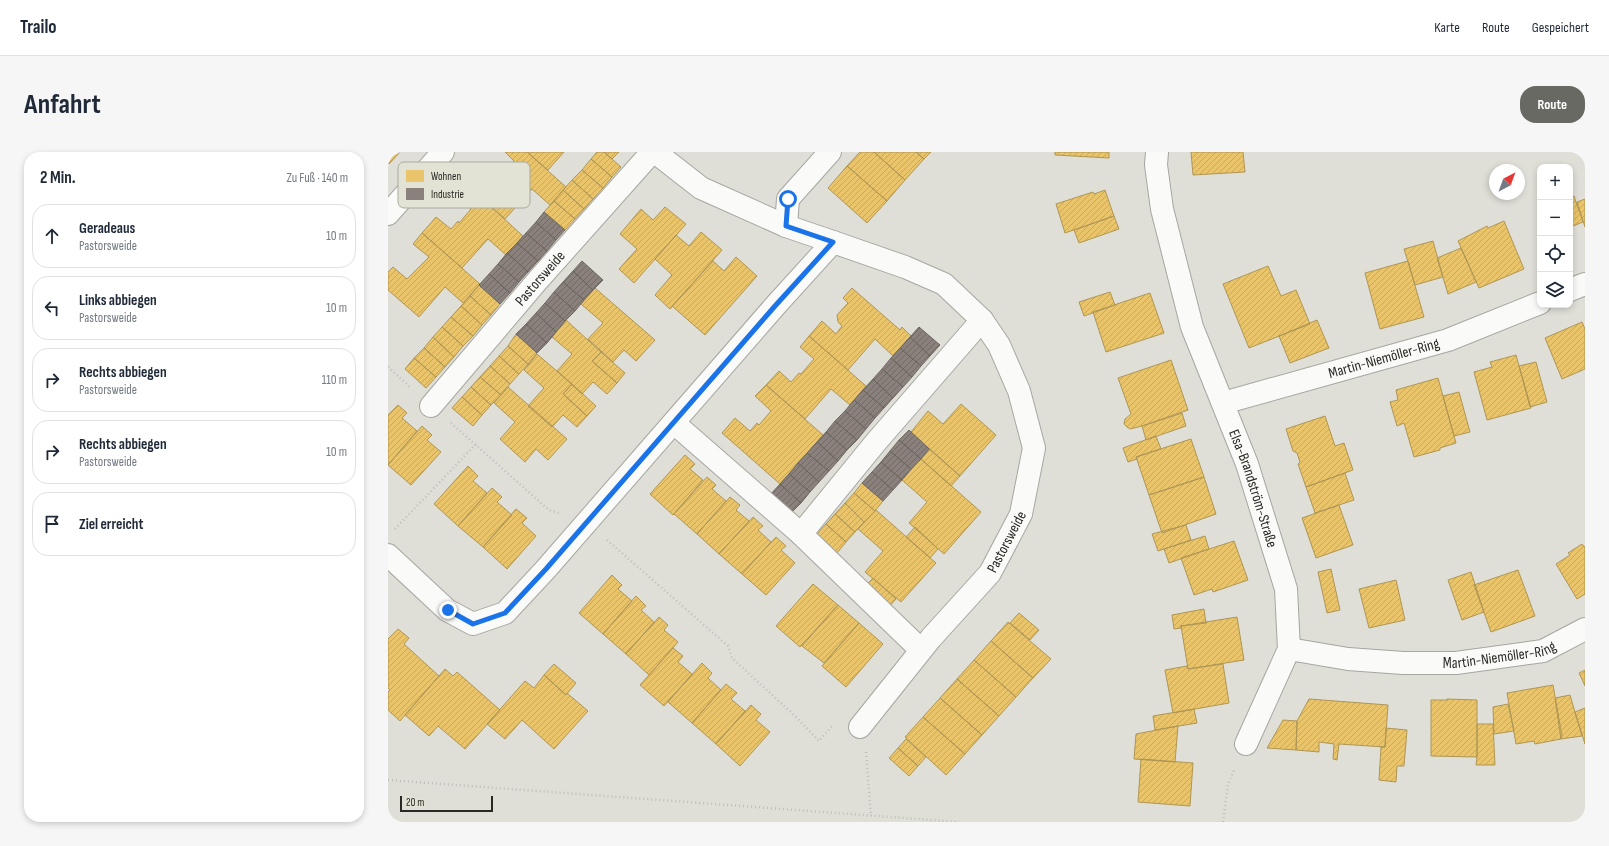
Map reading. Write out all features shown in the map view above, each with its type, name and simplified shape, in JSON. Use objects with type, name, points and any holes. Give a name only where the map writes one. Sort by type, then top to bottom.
[{"type":"street","points":[[434,162],[443,152]]},
{"type":"street","name":"Pastorsweide","points":[[431,406],[538,280],[654,152],[701,188],[786,226],[905,268],[944,284],[982,320],[999,345],[1019,391],[1034,448],[1021,514],[990,573],[921,650],[860,727]]},
{"type":"street","points":[[786,226],[788,199],[830,152]]},
{"type":"street","name":"Elsa-Brandström-Straße","points":[[1157,152],[1156,165],[1162,209],[1192,327],[1248,464],[1286,589],[1289,649],[1246,744]]},
{"type":"street","points":[[388,214],[398,203]]},
{"type":"street","points":[[388,555],[448,610],[473,624],[505,613],[546,569],[775,306],[833,242]]},
{"type":"street","points":[[1573,289],[1585,284]]},
{"type":"street","name":"Martin-Niemöller-Ring","points":[[1223,403],[1448,340],[1537,304]]},
{"type":"street","points":[[801,534],[876,442],[982,320]]},
{"type":"street","points":[[674,423],[801,534],[921,650]]},
{"type":"street","name":"Martin-Niemöller-Ring","points":[[1289,649],[1348,659],[1403,663],[1456,663],[1543,651],[1585,630]]},
{"type":"path","points":[[388,367],[549,510],[587,522],[728,646],[732,658],[795,716],[819,741],[843,713],[860,727],[865,741],[870,816]]},
{"type":"path","points":[[394,530],[476,444]]},
{"type":"path","points":[[1223,822],[1228,784],[1246,744]]},
{"type":"path","points":[[388,780],[959,822]]},
{"type":"building: Wohnen","points":[[388,152],[400,152],[389,164],[388,163]]},
{"type":"building: Wohnen","points":[[505,152],[527,152],[566,187],[550,205],[532,189],[530,191],[530,162],[513,162],[514,161]]},
{"type":"building: Wohnen","points":[[527,152],[564,152],[548,170]]},
{"type":"building: Wohnen","points":[[597,152],[604,152],[621,167],[612,177],[591,159]]},
{"type":"building: Wohnen","points":[[604,152],[619,152],[612,159]]},
{"type":"building: Wohnen","points":[[860,152],[874,152],[905,180],[887,201],[847,166]]},
{"type":"building: Wohnen","points":[[874,152],[916,152],[924,159],[905,180]]},
{"type":"building: Wohnen","points":[[916,152],[931,152],[924,159]]},
{"type":"building: Wohnen","points":[[1055,152],[1109,152],[1109,158],[1055,155]]},
{"type":"building: Wohnen","points":[[1191,152],[1243,152],[1245,172],[1193,175]]},
{"type":"building: Wohnen","points":[[591,159],[612,177],[603,188],[582,170]]},
{"type":"building: Wohnen","points":[[847,166],[887,201],[867,223],[828,188]]},
{"type":"building: Wohnen","points":[[582,170],[603,188],[593,199],[572,180]]},
{"type":"building: Wohnen","points":[[572,180],[593,199],[584,209],[563,190]]},
{"type":"building: Wohnen","points":[[563,190],[584,209],[575,219],[554,201]]},
{"type":"building: Wohnen","points":[[1105,190],[1114,216],[1065,233],[1056,204],[1093,192],[1094,194]]},
{"type":"building: Wohnen","points":[[1573,196],[1583,222],[1573,226],[1573,200]]},
{"type":"building: Wohnen","points":[[1585,199],[1585,227],[1577,202]]},
{"type":"building: Wohnen","points":[[554,201],[575,219],[565,230],[544,212]]},
{"type":"building: Wohnen","points":[[665,207],[686,224],[634,283],[619,269],[637,249],[620,234],[641,209],[653,220]]},
{"type":"building: Wohnen","points":[[470,208],[492,208],[523,236],[506,255],[488,239],[462,268],[422,233],[436,217],[451,229],[458,221],[459,223],[471,209]]},
{"type":"building: Wohnen","points":[[493,208],[515,208],[505,219]]},
{"type":"building: Wohnen","points":[[1114,216],[1119,229],[1079,243],[1074,230]]},
{"type":"building: Wohnen","points":[[1504,221],[1524,269],[1479,288],[1458,241],[1487,226],[1488,228]]},
{"type":"building: Wohnen","points":[[701,232],[722,250],[670,309],[655,295],[672,275],[655,259],[676,235],[689,246]]},
{"type":"building: Wohnen","points":[[422,233],[480,284],[463,303],[445,287],[419,317],[388,290],[388,272],[393,267],[407,279],[429,257],[413,244]]},
{"type":"building: Wohnen","points":[[1433,241],[1443,277],[1415,285],[1404,249]]},
{"type":"building: Wohnen","points":[[1461,248],[1476,282],[1448,294],[1437,258]]},
{"type":"building: Wohnen","points":[[736,257],[757,276],[705,335],[672,306],[713,261],[724,271]]},
{"type":"building: Wohnen","points":[[1408,261],[1424,317],[1380,329],[1365,273]]},
{"type":"building: Wohnen","points":[[1268,266],[1281,296],[1296,290],[1310,324],[1249,348],[1223,284]]},
{"type":"building: Wohnen","points":[[479,285],[500,304],[491,315],[470,296]]},
{"type":"building: Wohnen","points":[[595,288],[655,340],[636,361],[624,350],[613,362],[588,339],[603,323],[581,304]]},
{"type":"building: Wohnen","points":[[852,288],[900,330],[902,327],[911,336],[893,356],[875,339],[848,370],[809,336],[822,321],[836,334],[842,326],[838,322],[837,315],[848,303],[843,298]]},
{"type":"building: Wohnen","points":[[1110,292],[1115,305],[1084,316],[1079,302]]},
{"type":"building: Wohnen","points":[[1150,293],[1164,333],[1106,352],[1093,312]]},
{"type":"building: Wohnen","points":[[470,296],[491,315],[482,325],[461,306]]},
{"type":"building: Wohnen","points":[[461,306],[482,325],[473,336],[451,317]]},
{"type":"building: Wohnen","points":[[451,317],[473,336],[463,346],[442,327]]},
{"type":"building: Wohnen","points":[[566,320],[601,352],[592,361],[617,383],[607,394],[593,382],[582,394],[557,371],[572,354],[552,337]]},
{"type":"building: Wohnen","points":[[1317,320],[1329,348],[1290,363],[1279,336]]},
{"type":"building: Wohnen","points":[[1582,322],[1585,329],[1585,369],[1562,379],[1545,338]]},
{"type":"building: Wohnen","points":[[442,327],[463,346],[454,357],[433,337]]},
{"type":"building: Wohnen","points":[[516,334],[537,353],[528,364],[508,346]]},
{"type":"building: Wohnen","points":[[809,336],[866,386],[850,405],[831,389],[805,419],[766,385],[779,371],[791,382],[799,373],[801,374],[814,359],[800,347]]},
{"type":"building: Wohnen","points":[[433,337],[454,357],[445,367],[424,348]]},
{"type":"building: Wohnen","points":[[508,346],[528,364],[519,374],[499,356]]},
{"type":"building: Wohnen","points":[[424,348],[445,367],[436,377],[414,358]]},
{"type":"building: Wohnen","points":[[601,352],[625,373],[617,383],[592,361]]},
{"type":"building: Wohnen","points":[[537,354],[572,384],[563,394],[587,416],[577,427],[563,415],[552,427],[528,406],[544,388],[524,370]]},
{"type":"building: Wohnen","points":[[1516,355],[1531,408],[1487,420],[1474,372],[1492,367],[1490,362]]},
{"type":"building: Wohnen","points":[[499,356],[519,374],[510,384],[490,366]]},
{"type":"building: Wohnen","points":[[414,358],[436,377],[426,388],[405,369]]},
{"type":"building: Wohnen","points":[[1171,360],[1188,410],[1130,429],[1124,424],[1125,419],[1131,414],[1118,378]]},
{"type":"building: Wohnen","points":[[1536,362],[1547,402],[1530,407],[1519,366]]},
{"type":"building: Wohnen","points":[[490,366],[510,384],[501,395],[480,377]]},
{"type":"building: Wohnen","points":[[480,377],[501,395],[491,405],[471,387]]},
{"type":"building: Wohnen","points":[[1438,378],[1456,443],[1440,448],[1440,450],[1414,457],[1404,423],[1397,426],[1390,402],[1398,400],[1396,390]]},
{"type":"building: Wohnen","points":[[572,384],[596,406],[587,416],[563,394]]},
{"type":"building: Wohnen","points":[[766,385],[823,435],[780,484],[722,433],[735,418],[750,431],[757,423],[759,425],[771,411],[755,396]]},
{"type":"building: Wohnen","points":[[471,387],[491,405],[482,415],[462,397]]},
{"type":"building: Wohnen","points":[[508,387],[567,439],[548,460],[536,449],[525,462],[500,439],[515,422],[494,403]]},
{"type":"building: Wohnen","points":[[1459,392],[1470,432],[1454,436],[1443,396]]},
{"type":"building: Wohnen","points":[[462,397],[482,415],[473,426],[452,408]]},
{"type":"building: Wohnen","points":[[961,404],[996,435],[960,476],[911,432],[928,411],[943,424]]},
{"type":"building: Wohnen","points":[[398,405],[407,413],[402,418],[417,431],[388,465],[388,415]]},
{"type":"building: Wohnen","points":[[1182,413],[1186,426],[1146,440],[1142,426]]},
{"type":"building: Wohnen","points":[[1325,416],[1335,446],[1344,443],[1353,470],[1306,487],[1298,464],[1300,462],[1297,453],[1293,451],[1286,429]]},
{"type":"building: Wohnen","points":[[422,426],[432,435],[427,440],[441,452],[411,485],[388,465]]},
{"type":"building: Wohnen","points":[[1156,436],[1161,449],[1136,457],[1137,459],[1128,462],[1123,448]]},
{"type":"building: Wohnen","points":[[1191,439],[1204,477],[1149,495],[1136,457]]},
{"type":"building: Wohnen","points":[[929,449],[960,476],[951,486],[921,459]]},
{"type":"building: Wohnen","points":[[685,455],[695,464],[690,469],[703,480],[673,515],[650,494]]},
{"type":"building: Wohnen","points":[[921,459],[981,512],[944,554],[909,523],[927,502],[902,480]]},
{"type":"building: Wohnen","points":[[468,466],[478,476],[473,481],[487,493],[458,526],[434,504]]},
{"type":"building: Wohnen","points":[[1345,473],[1354,500],[1315,513],[1306,487]]},
{"type":"building: Wohnen","points":[[707,477],[716,485],[712,489],[726,501],[697,534],[674,514]]},
{"type":"building: Wohnen","points":[[1204,477],[1216,514],[1162,533],[1149,495]]},
{"type":"building: Wohnen","points":[[862,483],[883,501],[875,511],[854,493]]},
{"type":"building: Wohnen","points":[[492,488],[502,497],[497,502],[512,515],[483,547],[458,526]]},
{"type":"building: Wohnen","points":[[854,493],[875,511],[864,522],[845,503]]},
{"type":"building: Wohnen","points":[[730,497],[740,505],[736,510],[749,521],[719,554],[697,534]]},
{"type":"building: Wohnen","points":[[845,503],[864,522],[855,532],[835,514]]},
{"type":"building: Wohnen","points":[[1339,505],[1353,545],[1316,558],[1302,518]]},
{"type":"building: Wohnen","points":[[516,509],[527,518],[522,523],[536,536],[507,569],[483,547]]},
{"type":"building: Wohnen","points":[[876,510],[936,563],[901,602],[865,572],[883,551],[858,529]]},
{"type":"building: Wohnen","points":[[835,514],[855,532],[846,542],[826,524]]},
{"type":"building: Wohnen","points":[[753,517],[763,526],[758,530],[771,542],[742,574],[719,554]]},
{"type":"building: Wohnen","points":[[826,524],[846,542],[837,553],[816,535]]},
{"type":"building: Wohnen","points":[[1186,525],[1191,540],[1158,551],[1152,534]]},
{"type":"building: Wohnen","points":[[915,527],[938,549],[930,558],[906,537]]},
{"type":"building: Wohnen","points":[[1205,536],[1209,549],[1169,563],[1164,549]]},
{"type":"building: Wohnen","points":[[776,537],[786,546],[781,550],[795,563],[766,595],[742,574]]},
{"type":"building: Wohnen","points":[[1234,541],[1248,580],[1213,592],[1212,589],[1194,595],[1181,558]]},
{"type":"building: Wohnen","points":[[1582,544],[1584,547],[1585,546],[1585,594],[1577,599],[1556,564],[1570,555],[1568,553]]},
{"type":"building: Wohnen","points":[[1331,569],[1340,610],[1327,613],[1318,572]]},
{"type":"building: Wohnen","points":[[1518,570],[1535,616],[1491,632],[1474,585]]},
{"type":"building: Wohnen","points":[[1471,572],[1484,612],[1462,620],[1448,580]]},
{"type":"building: Wohnen","points":[[612,575],[622,585],[618,589],[632,601],[603,634],[579,613]]},
{"type":"building: Wohnen","points":[[873,578],[896,599],[887,609],[863,589]]},
{"type":"building: Wohnen","points":[[1396,580],[1405,620],[1369,628],[1359,589]]},
{"type":"building: Wohnen","points":[[813,584],[838,605],[800,647],[776,626]]},
{"type":"building: Wohnen","points":[[636,596],[646,606],[641,610],[654,622],[626,654],[603,634]]},
{"type":"building: Wohnen","points":[[838,605],[859,623],[824,663],[802,646]]},
{"type":"building: Wohnen","points":[[1204,609],[1206,623],[1181,626],[1181,628],[1174,629],[1172,615]]},
{"type":"building: Wohnen","points":[[1019,613],[1039,630],[1030,640],[1010,623]]},
{"type":"building: Wohnen","points":[[659,617],[668,625],[664,630],[678,642],[649,675],[626,654]]},
{"type":"building: Wohnen","points":[[1237,617],[1244,660],[1188,669],[1181,626]]},
{"type":"building: Wohnen","points":[[1008,622],[1051,659],[1033,678],[991,641]]},
{"type":"building: Wohnen","points":[[859,623],[883,644],[846,687],[822,666]]},
{"type":"building: Wohnen","points":[[398,629],[409,638],[404,644],[439,676],[400,721],[388,710],[388,692],[390,690],[388,688],[388,639]]},
{"type":"building: Wohnen","points":[[991,641],[1033,678],[1016,697],[974,660]]},
{"type":"building: Wohnen","points":[[673,648],[683,656],[678,662],[692,674],[664,706],[640,685]]},
{"type":"building: Wohnen","points":[[974,660],[1016,697],[999,716],[957,679]]},
{"type":"building: Wohnen","points":[[702,663],[712,673],[708,678],[721,690],[692,723],[668,702]]},
{"type":"building: Wohnen","points":[[554,664],[576,683],[566,695],[544,675]]},
{"type":"building: Wohnen","points":[[1223,664],[1229,703],[1173,713],[1165,670],[1187,666],[1188,669]]},
{"type":"building: Wohnen","points":[[445,669],[453,676],[457,672],[500,710],[465,749],[438,726],[429,736],[405,715]]},
{"type":"building: Wohnen","points":[[1585,670],[1585,686],[1579,673]]},
{"type":"building: Wohnen","points":[[544,675],[566,695],[567,693],[588,711],[554,749],[522,720],[505,739],[487,724],[525,681],[534,688]]},
{"type":"building: Wohnen","points":[[957,679],[999,716],[982,735],[940,698]]},
{"type":"building: Wohnen","points":[[726,684],[737,693],[731,699],[745,711],[716,744],[692,723]]},
{"type":"building: Wohnen","points":[[1553,685],[1562,736],[1561,739],[1535,744],[1534,741],[1516,744],[1507,693]]},
{"type":"building: Wohnen","points":[[1570,695],[1582,736],[1561,739],[1555,698]]},
{"type":"building: Wohnen","points":[[940,698],[982,735],[965,754],[923,717]]},
{"type":"building: Wohnen","points":[[1309,699],[1388,705],[1385,747],[1339,744],[1337,760],[1333,759],[1334,744],[1319,742],[1319,752],[1296,750],[1297,721]]},
{"type":"building: Wohnen","points":[[1431,700],[1477,700],[1477,757],[1431,756]]},
{"type":"building: Wohnen","points":[[1508,704],[1514,731],[1494,734],[1493,707]]},
{"type":"building: Wohnen","points":[[751,705],[761,714],[756,720],[770,732],[740,766],[716,744]]},
{"type":"building: Wohnen","points":[[1585,708],[1585,744],[1575,712]]},
{"type":"building: Wohnen","points":[[1194,709],[1197,723],[1155,730],[1153,716]]},
{"type":"building: Wohnen","points":[[923,717],[965,754],[946,775],[905,737]]},
{"type":"building: Wohnen","points":[[1283,720],[1297,721],[1296,750],[1267,748]]},
{"type":"building: Wohnen","points":[[1477,724],[1493,724],[1495,765],[1476,765]]},
{"type":"building: Wohnen","points":[[1178,726],[1175,762],[1134,759],[1136,734]]},
{"type":"building: Wohnen","points":[[1386,728],[1407,730],[1404,766],[1397,766],[1396,782],[1379,780],[1381,747],[1385,747]]},
{"type":"building: Wohnen","points":[[906,739],[926,757],[918,766],[898,748]]},
{"type":"building: Wohnen","points":[[898,748],[918,766],[909,776],[889,758]]},
{"type":"building: Wohnen","points":[[1141,759],[1193,763],[1190,806],[1138,802]]},
{"type":"building: Industrie","points":[[544,212],[565,230],[556,240],[536,222]]},
{"type":"building: Industrie","points":[[536,222],[556,240],[547,251],[526,233]]},
{"type":"building: Industrie","points":[[526,233],[547,251],[538,261],[517,243]]},
{"type":"building: Industrie","points":[[517,243],[538,261],[528,272],[507,253]]},
{"type":"building: Industrie","points":[[507,253],[528,272],[519,282],[498,264]]},
{"type":"building: Industrie","points":[[582,261],[603,280],[593,290],[573,271]]},
{"type":"building: Industrie","points":[[498,264],[519,282],[510,293],[489,274]]},
{"type":"building: Industrie","points":[[573,271],[593,290],[584,300],[563,282]]},
{"type":"building: Industrie","points":[[489,274],[510,293],[500,304],[479,285]]},
{"type":"building: Industrie","points":[[563,282],[584,300],[575,311],[554,292]]},
{"type":"building: Industrie","points":[[554,292],[575,311],[565,321],[545,303]]},
{"type":"building: Industrie","points":[[545,303],[565,321],[556,332],[536,313]]},
{"type":"building: Industrie","points":[[536,313],[556,332],[547,343],[526,324]]},
{"type":"building: Industrie","points":[[526,324],[547,343],[537,353],[516,334]]},
{"type":"building: Industrie","points":[[919,327],[940,345],[930,356],[910,337]]},
{"type":"building: Industrie","points":[[910,337],[930,356],[921,366],[900,348]]},
{"type":"building: Industrie","points":[[900,348],[921,366],[912,377],[891,358]]},
{"type":"building: Industrie","points":[[891,358],[912,377],[903,387],[882,369]]},
{"type":"building: Industrie","points":[[882,369],[903,387],[893,398],[873,379]]},
{"type":"building: Industrie","points":[[873,379],[893,398],[884,408],[863,390]]},
{"type":"building: Industrie","points":[[863,390],[884,408],[875,418],[854,400]]},
{"type":"building: Industrie","points":[[854,400],[875,418],[866,429],[845,411]]},
{"type":"building: Industrie","points":[[845,411],[866,429],[857,440],[835,421]]},
{"type":"building: Industrie","points":[[835,421],[857,440],[847,450],[826,432]]},
{"type":"building: Industrie","points":[[909,430],[929,449],[921,459],[899,440]]},
{"type":"building: Industrie","points":[[826,432],[847,450],[838,461],[817,442]]},
{"type":"building: Industrie","points":[[899,440],[921,459],[911,469],[890,451]]},
{"type":"building: Industrie","points":[[817,442],[838,461],[829,471],[807,453]]},
{"type":"building: Industrie","points":[[890,451],[911,469],[902,480],[881,462]]},
{"type":"building: Industrie","points":[[807,453],[829,471],[819,482],[798,463]]},
{"type":"building: Industrie","points":[[881,462],[902,480],[893,490],[872,472]]},
{"type":"building: Industrie","points":[[798,463],[819,482],[810,492],[789,474]]},
{"type":"building: Industrie","points":[[872,472],[893,490],[883,501],[862,483]]},
{"type":"building: Industrie","points":[[789,474],[810,492],[801,503],[780,484]]},
{"type":"building: Industrie","points":[[780,484],[801,503],[791,513],[770,495]]},
{"type":"route","points":[[448,610],[473,624],[505,613],[546,569],[775,306],[833,242],[786,226],[788,199]]}]
